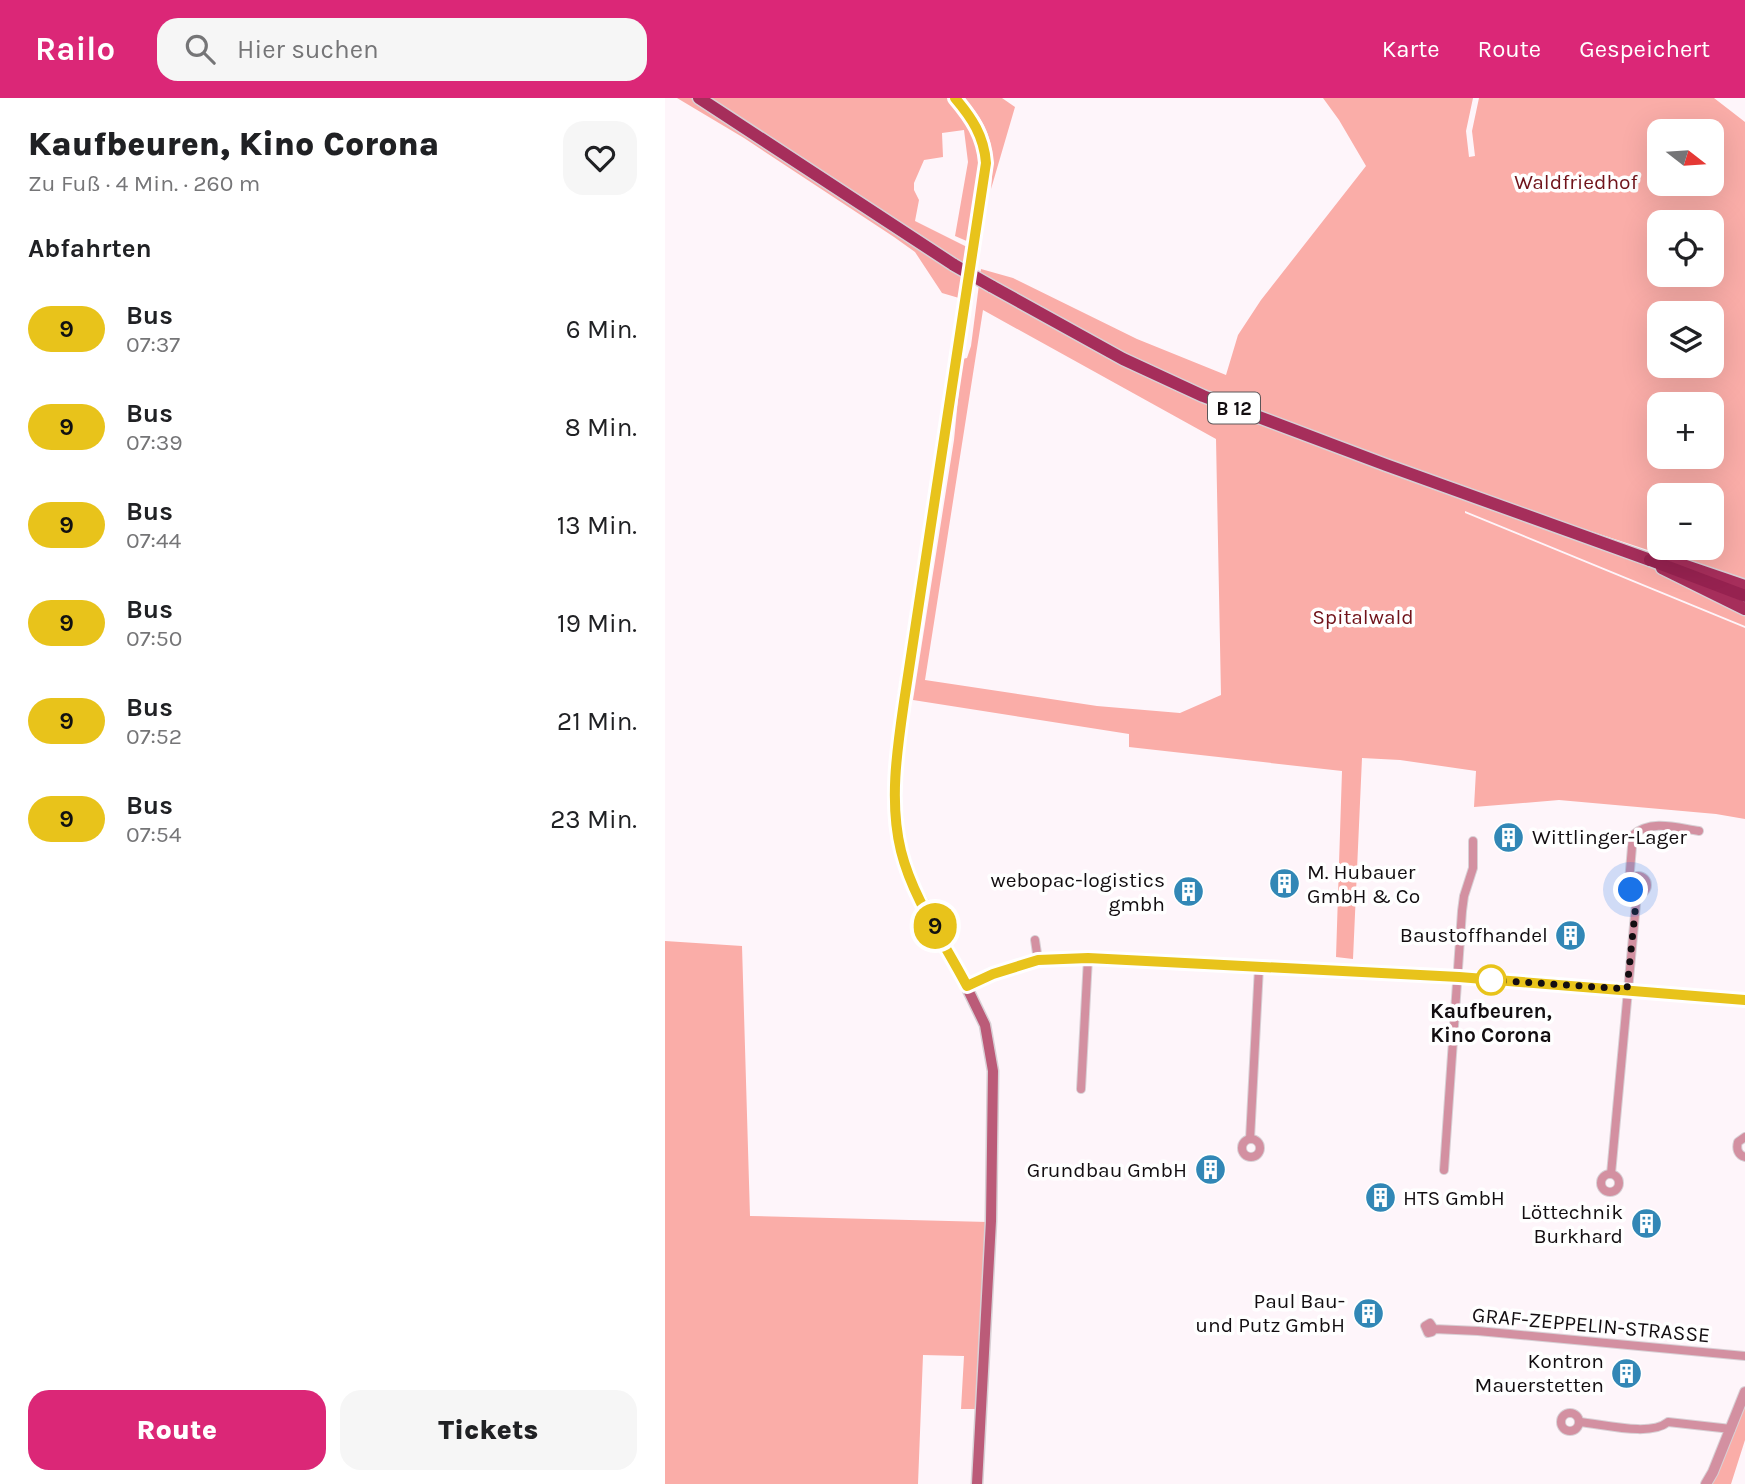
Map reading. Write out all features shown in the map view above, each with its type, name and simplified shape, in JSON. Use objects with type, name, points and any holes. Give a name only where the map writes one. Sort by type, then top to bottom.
[{"type":"highway","name":"B 12","points":[[1650,560],[1745,596]]},
{"type":"main road","name":"B 12","points":[[699,98],[954,265],[1123,359],[1203,396],[1647,559]]},
{"type":"main road","points":[[955,98],[977,127],[983,141],[986,163],[895,777],[897,823],[904,861],[912,883],[985,1025],[993,1071],[991,1221],[977,1484]]},
{"type":"main road","name":"B 12","points":[[1650,560],[1671,561],[1745,586]]},
{"type":"main road","points":[[1650,560],[1667,572],[1745,609]]},
{"type":"street","points":[[1629,882],[1638,876],[1645,880],[1644,890],[1637,893],[1631,890],[1629,882],[1633,835],[1643,827],[1657,825],[1699,831]]},
{"type":"street","points":[[1444,1170],[1463,903],[1473,868],[1473,841]]},
{"type":"street","points":[[1611,1174],[1637,893]]},
{"type":"street","points":[[1035,940],[1038,960]]},
{"type":"street","points":[[967,986],[993,974],[1038,960],[1088,958],[1459,977],[1745,1000]]},
{"type":"street","points":[[1081,1089],[1088,958]]},
{"type":"street","points":[[1251,1139],[1259,967]]},
{"type":"street","points":[[1745,1137],[1738,1142],[1737,1148],[1745,1157]]},
{"type":"street","name":"GRAF-ZEPPELIN-STRASSE","points":[[1434,1329],[1745,1356]]},
{"type":"street","points":[[1706,1484],[1745,1392]]},
{"type":"street","points":[[1579,1422],[1646,1430],[1662,1427],[1668,1422],[1731,1429]]},
{"type":"green space","points":[[677,98],[692,98],[701,104],[707,98],[951,98],[976,132],[983,155],[980,187],[969,242],[955,236],[968,162],[964,130],[942,133],[943,157],[924,160],[914,183],[919,200],[915,221],[967,247],[959,298],[942,293],[915,252],[894,237],[744,138]]},
{"type":"green space","points":[[964,98],[1002,98],[1015,107],[991,189],[992,151],[986,129]]},
{"type":"green space","points":[[1323,98],[1473,98],[1466,131],[1469,157],[1475,156],[1472,131],[1479,98],[1714,98],[1745,122],[1745,582],[1678,560],[1724,560],[1724,483],[1647,483],[1647,550],[1478,494],[1122,362],[1649,565],[1745,611],[1745,626],[1465,511],[1745,628],[1745,819],[1559,800],[1474,807],[1476,771],[1400,760],[1362,758],[1353,959],[1336,957],[1342,771],[1129,747],[1129,734],[913,700],[954,440],[962,359],[967,358],[971,346],[981,269],[1013,278],[1137,339],[1226,375],[1238,335],[1261,300],[1366,166]],"holes":[[[983,310],[1216,439],[1221,695],[1180,713],[1097,706],[925,680]]]},
{"type":"green space","points":[[665,941],[742,946],[750,1216],[988,1222],[976,1409],[961,1409],[964,1356],[923,1355],[918,1484],[665,1484]]},
{"type":"green space","points":[[1745,1402],[1745,1440],[1731,1484],[1708,1484]]},
{"type":"bus line","name":"9","points":[[955,98],[977,127],[983,141],[986,163],[965,286],[895,777],[901,850],[912,883],[967,986],[993,974],[1038,960],[1088,958],[1459,977],[1745,1000]]},
{"type":"place","name":"Wittlinger-Lager","points":[[1509,837]]},
{"type":"place","name":"M. Hubauer GmbH & Co","points":[[1284,884]]},
{"type":"place","name":"webopac-logistics gmbh","points":[[1188,892]]},
{"type":"place","name":"Baustoffhandel","points":[[1571,935]]},
{"type":"place","name":"Kaufbeuren, Kino Corona","points":[[1491,980]]},
{"type":"place","name":"Grundbau GmbH","points":[[1210,1170]]},
{"type":"place","name":"HTS GmbH","points":[[1380,1198]]},
{"type":"place","name":"Löttechnik Burkhard","points":[[1646,1224]]},
{"type":"place","name":"Paul Bau- und Putz GmbH","points":[[1368,1313]]},
{"type":"place","name":"Kontron Mauerstetten","points":[[1627,1373]]},
{"type":"route","points":[[1491,980],[1627,989],[1637,893],[1631,890]]},
{"type":"park label","name":"Waldfriedhof","points":[[1576,182]]},
{"type":"park label","name":"Spitalwald","points":[[1363,617]]}]
